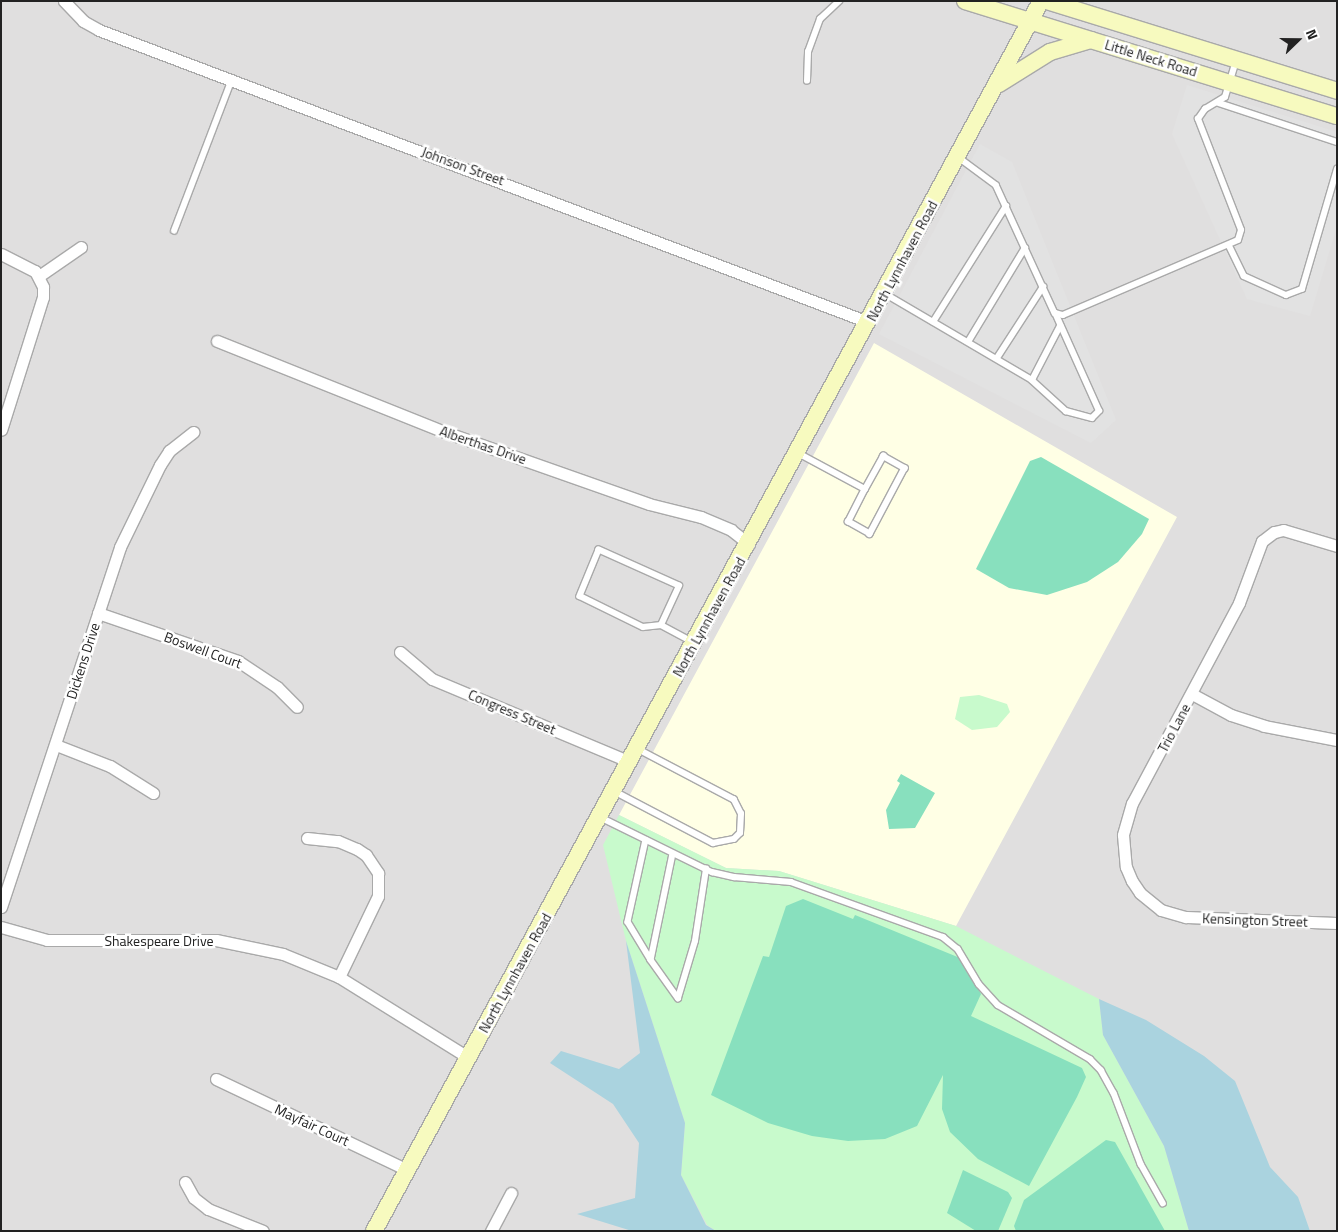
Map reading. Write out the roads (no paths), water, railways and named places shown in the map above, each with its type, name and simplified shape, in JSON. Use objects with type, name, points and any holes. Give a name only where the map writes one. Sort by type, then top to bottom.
[{"type":"street","name":"Johnson Street","points":[[64,1],[82,21],[99,30],[868,322]]},
{"type":"street","name":"Little Neck Road","points":[[965,1],[1337,116]]},
{"type":"street","name":"North Lynnhaven Road","points":[[374,1231],[749,544],[1041,1]]},
{"type":"street","name":"Little Neck Road","points":[[1047,1],[1337,91]]},
{"type":"street","points":[[995,87],[1050,52],[1093,40]]},
{"type":"street","points":[[39,276],[80,247]]},
{"type":"street","points":[[1,254],[27,265],[39,276],[44,297],[1,430]]},
{"type":"street","name":"Alberthas Drive","points":[[217,341],[442,431],[649,504],[701,518],[730,530],[749,544]]},
{"type":"street","name":"Dickens Drive","points":[[1,908],[56,746],[120,547],[138,505],[169,451],[193,432]]},
{"type":"street","name":"Trio Lane","points":[[1174,915],[1151,903],[1132,881],[1126,867],[1123,835],[1132,804],[1239,603],[1262,541],[1274,532],[1283,530],[1337,546]]},
{"type":"street","name":"Boswell Court","points":[[98,613],[238,661],[277,687],[297,707]]},
{"type":"street","name":"Congress Street","points":[[400,652],[432,679],[633,756]]},
{"type":"street","points":[[1192,694],[1231,715],[1264,726],[1337,740]]},
{"type":"street","points":[[56,746],[110,766],[152,793]]},
{"type":"street","points":[[307,838],[338,841],[357,848],[374,863],[378,873],[378,896],[339,977]]},
{"type":"street","name":"Kensington Street","points":[[1174,915],[1337,923]]},
{"type":"street","name":"Shakespeare Drive","points":[[1,927],[39,939],[71,942],[216,940],[283,954],[339,977],[468,1058]]},
{"type":"street","name":"Mayfair Court","points":[[216,1079],[408,1170]]},
{"type":"street","points":[[185,1182],[194,1198],[208,1209],[263,1231]]},
{"type":"street","points":[[491,1231],[510,1193]]},
{"type":"lane","points":[[807,82],[808,52],[820,19],[838,1]]},
{"type":"lane","points":[[1055,313],[1063,315],[1238,240],[1241,230],[1199,126],[1201,113],[1219,103],[1230,82],[1237,60]]},
{"type":"lane","points":[[174,231],[232,79]]},
{"type":"lane","points":[[1219,103],[1337,142]]},
{"type":"lane","points":[[884,293],[1032,380],[1066,411],[1092,418],[1099,411],[996,184],[958,157]]},
{"type":"lane","points":[[1229,245],[1244,276],[1286,294],[1302,289],[1337,169]]},
{"type":"lane","points":[[933,322],[1006,206]]},
{"type":"lane","points":[[968,342],[1025,248]]},
{"type":"lane","points":[[997,358],[1043,287]]},
{"type":"lane","points":[[1032,380],[1060,326]]},
{"type":"lane","points":[[798,453],[866,488]]},
{"type":"lane","points":[[883,456],[905,468],[870,534],[848,522],[866,488],[883,456]]},
{"type":"lane","points":[[661,626],[679,586],[599,550],[580,596],[643,627],[661,626],[694,643]]},
{"type":"lane","points":[[614,791],[713,843],[734,839],[740,833],[741,814],[734,800],[633,756]]},
{"type":"lane","points":[[600,816],[706,869],[734,878],[791,882],[943,937],[958,949],[979,984],[998,1005],[1090,1059],[1101,1070],[1114,1094],[1141,1164],[1162,1203]]},
{"type":"lane","points":[[646,840],[628,922],[651,960],[678,998],[695,941],[706,869]]},
{"type":"lane","points":[[651,960],[673,854]]},
{"type":"water","points":[[626,941],[685,1123],[681,1175],[706,1225],[716,1231],[632,1231],[577,1214],[635,1198],[639,1143],[613,1104],[550,1063],[561,1051],[619,1069],[640,1053]]},
{"type":"water","points":[[1099,999],[1146,1020],[1204,1056],[1235,1081],[1270,1167],[1298,1197],[1310,1231],[1189,1231],[1164,1146],[1103,1035]]}]
